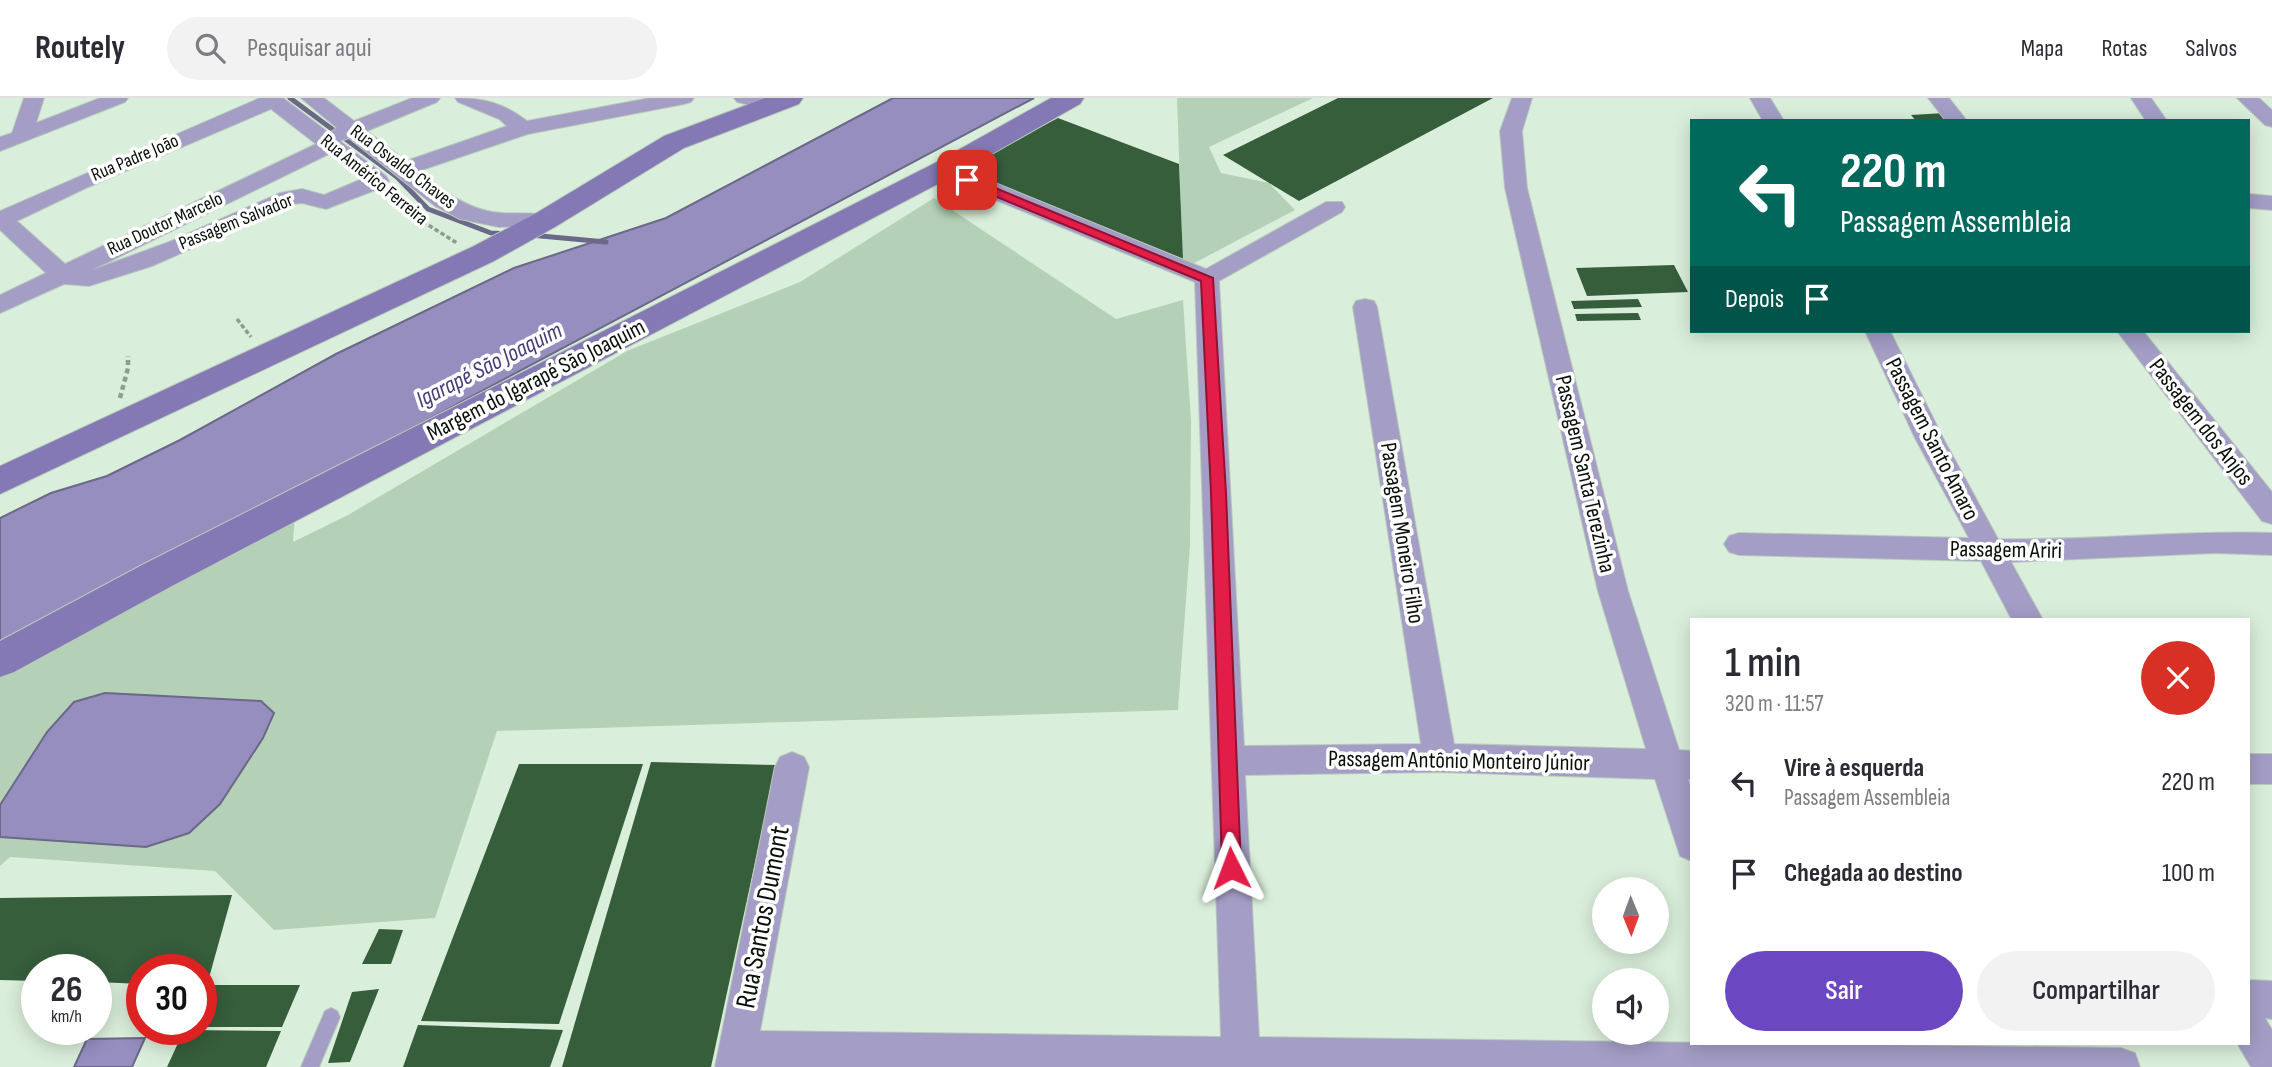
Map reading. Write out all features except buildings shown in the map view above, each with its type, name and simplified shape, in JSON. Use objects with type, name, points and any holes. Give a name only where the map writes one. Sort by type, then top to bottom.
[{"type":"street","points":[[22,135],[34,98]]},
{"type":"street","points":[[0,145],[118,98]]},
{"type":"street","name":"Rua Osvaldo Chaves","points":[[312,98],[338,137],[401,170],[443,201],[468,214],[499,220],[544,221]]},
{"type":"street","name":"Rua Doutor Marcelo","points":[[0,305],[338,137],[430,98]]},
{"type":"street","points":[[465,98],[506,115],[523,128]]},
{"type":"street","points":[[401,170],[523,128],[684,98]]},
{"type":"street","name":"Margem do Igarapé São Joaquim","points":[[0,660],[193,556],[943,170],[1070,98]]},
{"type":"street","name":"Passagem Santa Terezinha","points":[[1522,98],[1512,115],[1510,130],[1516,188],[1613,592],[1680,765],[1690,832]]},
{"type":"street","points":[[1760,98],[1773,119]]},
{"type":"street","points":[[1938,98],[1955,119]]},
{"type":"street","points":[[2141,98],[2156,119]]},
{"type":"street","points":[[2247,98],[2272,121]]},
{"type":"street","name":"Rua Américo Ferreira","points":[[277,99],[338,137],[378,181]]},
{"type":"street","name":"Rua Padre João","points":[[1,219],[78,183],[277,99]]},
{"type":"street","points":[[0,481],[482,254],[544,221],[674,142],[768,100]]},
{"type":"street","points":[[943,170],[1207,278]]},
{"type":"street","name":"Passagem Salvador","points":[[62,273],[80,280],[94,279],[288,198],[302,196],[326,202],[378,181]]},
{"type":"street","points":[[2250,201],[2272,204]]},
{"type":"street","points":[[1207,278],[1334,206]]},
{"type":"street","points":[[1,219],[62,273]]},
{"type":"street","points":[[1207,278],[1240,1062]]},
{"type":"street","name":"Passagem Moneiro Filho","points":[[1365,307],[1440,758]]},
{"type":"street","name":"Passagem Santo Amaro","points":[[1879,333],[1929,438],[2027,618]]},
{"type":"street","name":"Passagem dos Anjos","points":[[2131,333],[2206,424],[2272,513]]},
{"type":"street","name":"Passagem Ariri","points":[[1739,544],[1990,551],[2117,549],[2215,542],[2272,544]]},
{"type":"street","name":"Passagem Antônio Monteiro Júnior","points":[[1226,761],[1440,758],[1680,765]]},
{"type":"street","name":"Rua Santos Dumont","points":[[736,1059],[792,767]]},
{"type":"street","points":[[2250,769],[2272,769]]},
{"type":"street","points":[[2250,999],[2272,1000]]},
{"type":"street","points":[[2250,1029],[2272,1067]]},
{"type":"street","points":[[736,1059],[1240,1062],[1755,1058],[2121,1067]]},
{"type":"lane","points":[[310,1067],[331,1017]]},
{"type":"path","name":"Rua Américo Ferreira","points":[[378,181],[425,223],[453,241],[482,254]]},
{"type":"green space","points":[[1177,98],[1313,98],[1209,147],[1221,173],[1269,183],[1295,210],[1183,269]]},
{"type":"green space","points":[[934,198],[1116,319],[1183,300],[1191,421],[1190,545],[1178,710],[497,731],[435,918],[274,930],[215,871],[10,857],[0,866],[0,674],[295,514],[293,542],[348,515],[627,351],[800,282]]},
{"type":"water","name":"Igarapé São Joaquim","points":[[893,98],[1034,98],[267,505],[0,642],[0,518],[51,493],[107,476],[180,440],[336,354],[514,268],[666,218]]},
{"type":"water","points":[[105,693],[261,701],[274,713],[263,738],[220,804],[189,833],[146,847],[0,837],[0,805],[47,732],[74,702]]},
{"type":"water","points":[[126,1038],[126,1045],[142,1045],[132,1067],[74,1067],[84,1045],[112,1045],[112,1039]]},
{"type":"waterway","points":[[290,98],[397,177],[428,209],[491,233],[508,234]]},
{"type":"waterway","points":[[530,235],[606,242]]},
{"type":"route","points":[[967,180],[1207,278],[1218,493],[1231,868]]}]
